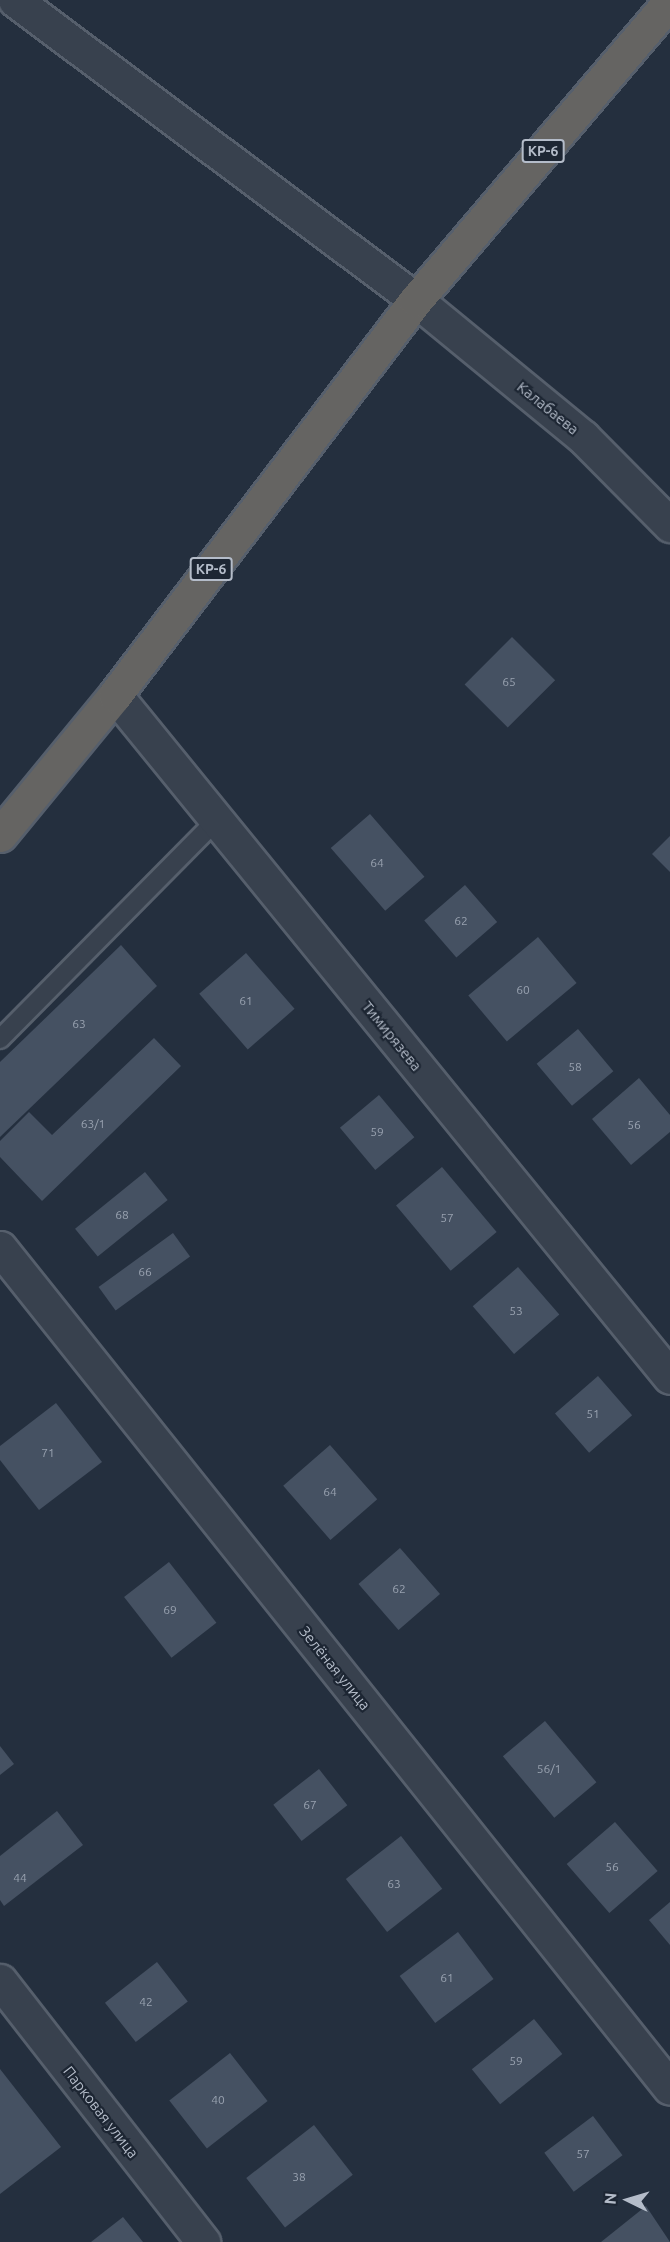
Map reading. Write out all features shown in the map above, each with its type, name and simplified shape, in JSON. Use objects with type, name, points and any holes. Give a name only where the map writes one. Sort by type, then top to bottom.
[{"type":"highway","name":"KP-6","points":[[0,835],[115,695],[416,300],[670,2]]},
{"type":"street","name":"Калабаева","points":[[15,0],[416,300],[583,437],[670,525]]},
{"type":"street","name":"Тимирязева","points":[[115,695],[670,1377]]},
{"type":"street","name":"Зелёная улица","points":[[0,1248],[670,2088]]},
{"type":"street","name":"Парковая улица","points":[[0,1981],[203,2242]]},
{"type":"lane","points":[[0,1039],[217,820]]},
{"type":"building","points":[[512,637],[555,680],[508,728],[465,684]]},
{"type":"building","points":[[370,814],[424,877],[385,911],[331,848]]},
{"type":"building","points":[[670,836],[670,872],[652,854]]},
{"type":"building","points":[[465,885],[497,922],[456,957],[424,920]]},
{"type":"building","points":[[538,937],[577,983],[507,1041],[468,995]]},
{"type":"building","points":[[121,945],[157,986],[0,1137],[0,1062]]},
{"type":"building","points":[[246,953],[295,1009],[248,1050],[199,994]]},
{"type":"building","points":[[578,1029],[613,1071],[572,1106],[537,1064]]},
{"type":"building","points":[[154,1038],[181,1066],[42,1201],[0,1157],[0,1141],[29,1112],[52,1135]]},
{"type":"building","points":[[639,1078],[670,1115],[670,1132],[631,1165],[592,1119]]},
{"type":"building","points":[[379,1095],[414,1137],[375,1170],[340,1128]]},
{"type":"building","points":[[442,1167],[497,1232],[451,1271],[396,1206]]},
{"type":"building","points":[[145,1172],[168,1200],[98,1257],[75,1229]]},
{"type":"building","points":[[173,1233],[190,1256],[116,1311],[99,1287]]},
{"type":"building","points":[[518,1267],[559,1315],[514,1354],[473,1306]]},
{"type":"building","points":[[598,1376],[632,1415],[589,1453],[555,1413]]},
{"type":"building","points":[[56,1403],[102,1462],[39,1510],[0,1460],[0,1446]]},
{"type":"building","points":[[330,1445],[377,1499],[330,1540],[283,1486]]},
{"type":"building","points":[[400,1548],[440,1594],[399,1630],[358,1584]]},
{"type":"building","points":[[169,1562],[216,1623],[171,1658],[124,1597]]},
{"type":"building","points":[[545,1721],[596,1782],[554,1818],[503,1756]]},
{"type":"building","points":[[0,1746],[14,1764],[0,1775]]},
{"type":"building","points":[[319,1769],[347,1805],[302,1841],[273,1805]]},
{"type":"building","points":[[57,1811],[83,1845],[4,1906],[0,1900],[0,1856]]},
{"type":"building","points":[[615,1822],[658,1871],[609,1913],[567,1864]]},
{"type":"building","points":[[401,1836],[442,1889],[387,1932],[346,1879]]},
{"type":"building","points":[[670,1902],[670,1945],[649,1920]]},
{"type":"building","points":[[458,1932],[494,1979],[435,2023],[400,1976]]},
{"type":"building","points":[[157,1962],[188,2001],[136,2042],[105,2003]]},
{"type":"building","points":[[534,2019],[562,2054],[500,2104],[472,2069]]},
{"type":"building","points":[[230,2053],[268,2101],[207,2148],[169,2100]]},
{"type":"building","points":[[0,2069],[61,2147],[0,2194]]},
{"type":"building","points":[[593,2116],[622,2155],[574,2192],[544,2153]]},
{"type":"building","points":[[314,2125],[353,2175],[285,2228],[246,2178]]},
{"type":"building","points":[[646,2206],[670,2242],[601,2242]]},
{"type":"building","points":[[123,2217],[143,2242],[91,2242]]}]
